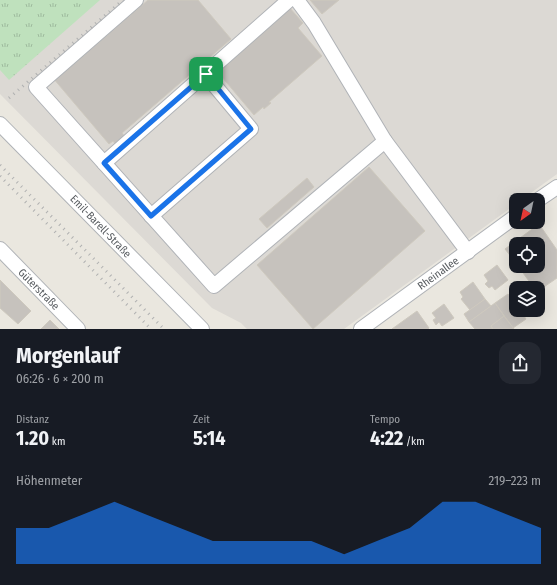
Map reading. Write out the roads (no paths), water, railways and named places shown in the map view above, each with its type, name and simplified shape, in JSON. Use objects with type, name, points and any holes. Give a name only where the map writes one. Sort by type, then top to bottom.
[{"type":"street","points":[[136,0],[36,87],[214,286],[385,141]]},
{"type":"street","points":[[104,163],[289,0]]},
{"type":"street","points":[[297,0],[314,23],[385,141],[468,252]]},
{"type":"street","points":[[151,216],[251,129],[206,74]]},
{"type":"street","name":"Emil-Barell-Straße","points":[[0,124],[202,329]]},
{"type":"street","points":[[545,195],[557,187]]},
{"type":"street","name":"Rheinallee","points":[[361,329],[509,221]]},
{"type":"street","name":"Güterstraße","points":[[0,250],[78,329]]},
{"type":"railway","points":[[9,98],[123,0]]},
{"type":"railway","points":[[0,165],[164,329]]},
{"type":"railway","points":[[0,176],[151,329]]}]
